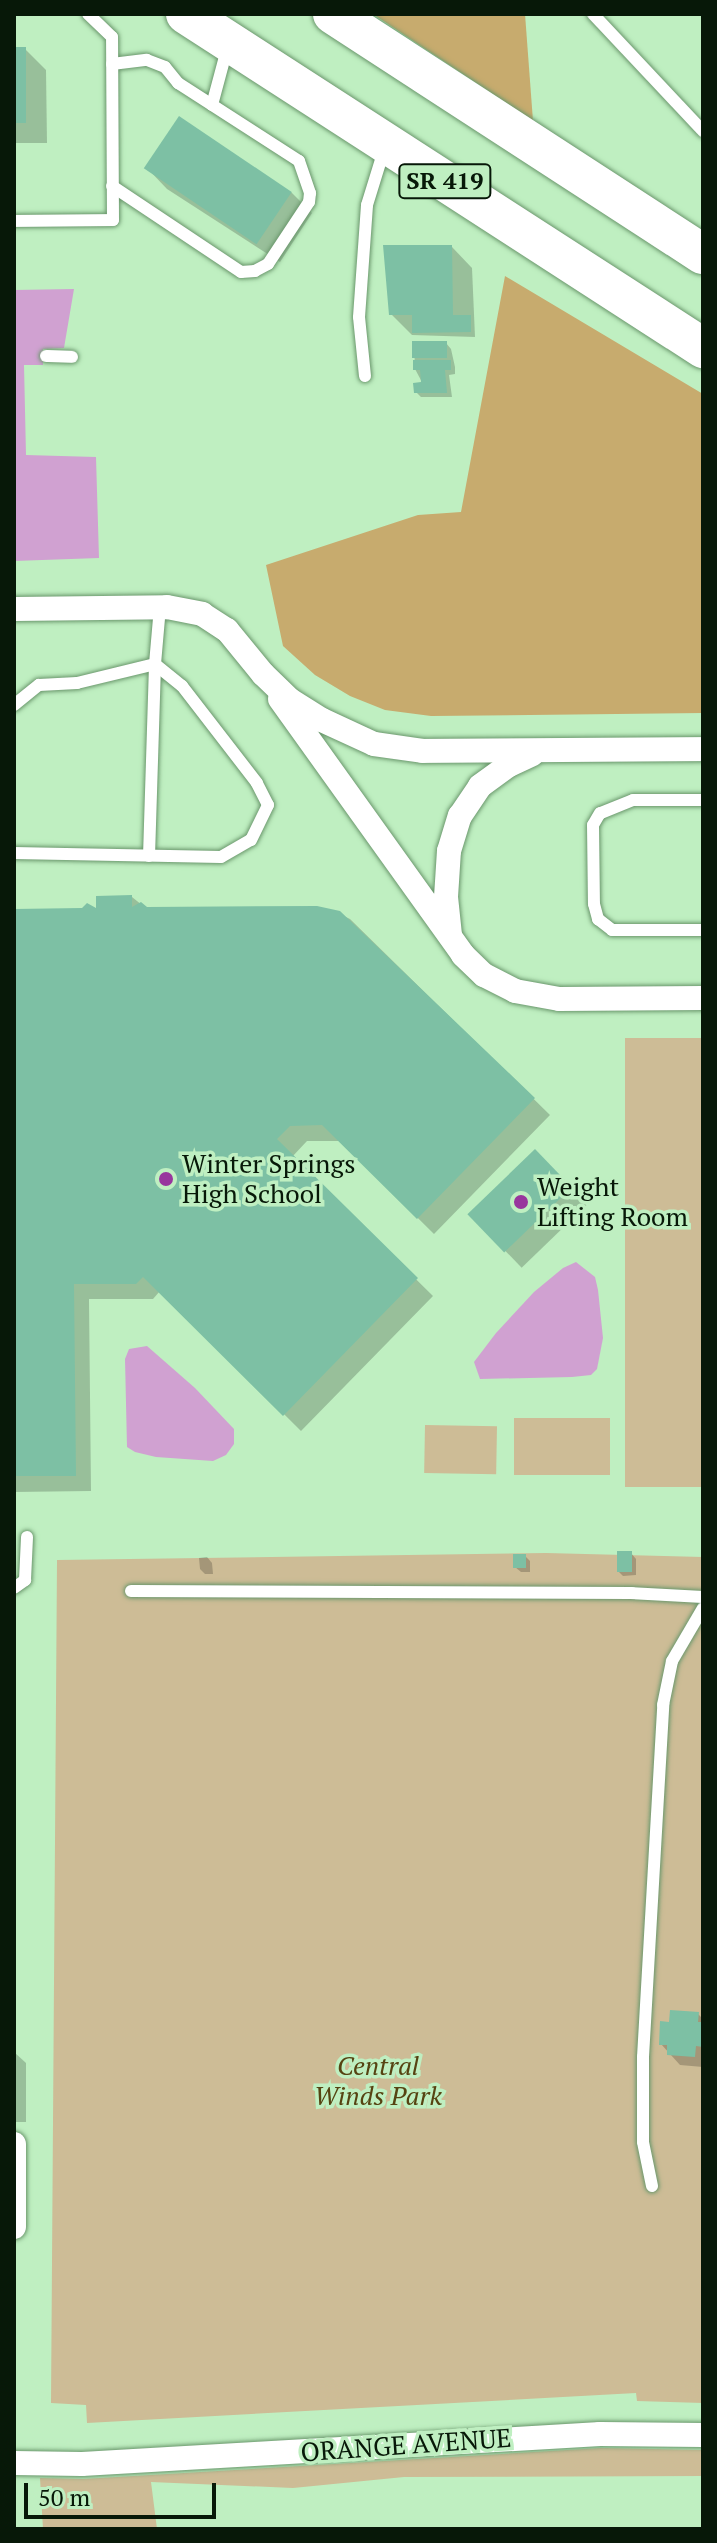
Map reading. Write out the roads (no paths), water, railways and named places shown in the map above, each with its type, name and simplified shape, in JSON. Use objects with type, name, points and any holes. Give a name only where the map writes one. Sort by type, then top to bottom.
[{"type":"main road","name":"SR 419","points":[[186,14],[703,348]]},
{"type":"main road","name":"SR 419","points":[[333,14],[703,254]]},
{"type":"street","points":[[14,609],[160,607],[202,614],[227,630],[263,674],[450,938],[484,975],[515,991],[559,999],[703,998]]},
{"type":"street","points":[[263,674],[290,700],[322,720],[374,744],[423,751],[703,749]]},
{"type":"street","points":[[450,938],[446,897],[449,851],[460,816],[480,786],[509,765],[543,750]]},
{"type":"street","points":[[14,2144],[14,2227]]},
{"type":"street","name":"ORANGE AVENUE","points":[[14,2463],[82,2464],[600,2434],[703,2435]]},
{"type":"lane","points":[[593,14],[703,131]]},
{"type":"lane","points":[[14,221],[113,220],[112,37],[97,17]]},
{"type":"lane","points":[[212,105],[229,42]]},
{"type":"lane","points":[[112,64],[147,60],[165,67],[178,83],[299,161],[307,175],[309,202],[268,264],[255,271],[241,272],[112,186]]},
{"type":"lane","points":[[365,376],[359,317],[367,205],[386,143]]},
{"type":"lane","points":[[46,356],[72,357]]},
{"type":"lane","points":[[149,856],[155,664],[160,607]]},
{"type":"lane","points":[[14,705],[39,685],[77,683],[155,664]]},
{"type":"lane","points":[[14,853],[221,857],[251,840],[268,805],[257,783],[182,686],[155,664]]},
{"type":"lane","points":[[703,800],[633,800],[600,813],[593,825],[594,904],[598,919],[612,930],[703,930]]},
{"type":"lane","points":[[14,1588],[25,1580],[27,1537]]},
{"type":"lane","points":[[131,1591],[615,1593],[703,1597]]},
{"type":"lane","points":[[652,2186],[643,2142],[643,2070],[663,1705],[672,1661],[703,1608]]},
{"type":"place","name":"Winter Springs High School","points":[[166,1179]]},
{"type":"place","name":"Weight Lifting Room","points":[[521,1202]]},
{"type":"park label","name":"Central Winds Park","points":[[378,2081]]}]
